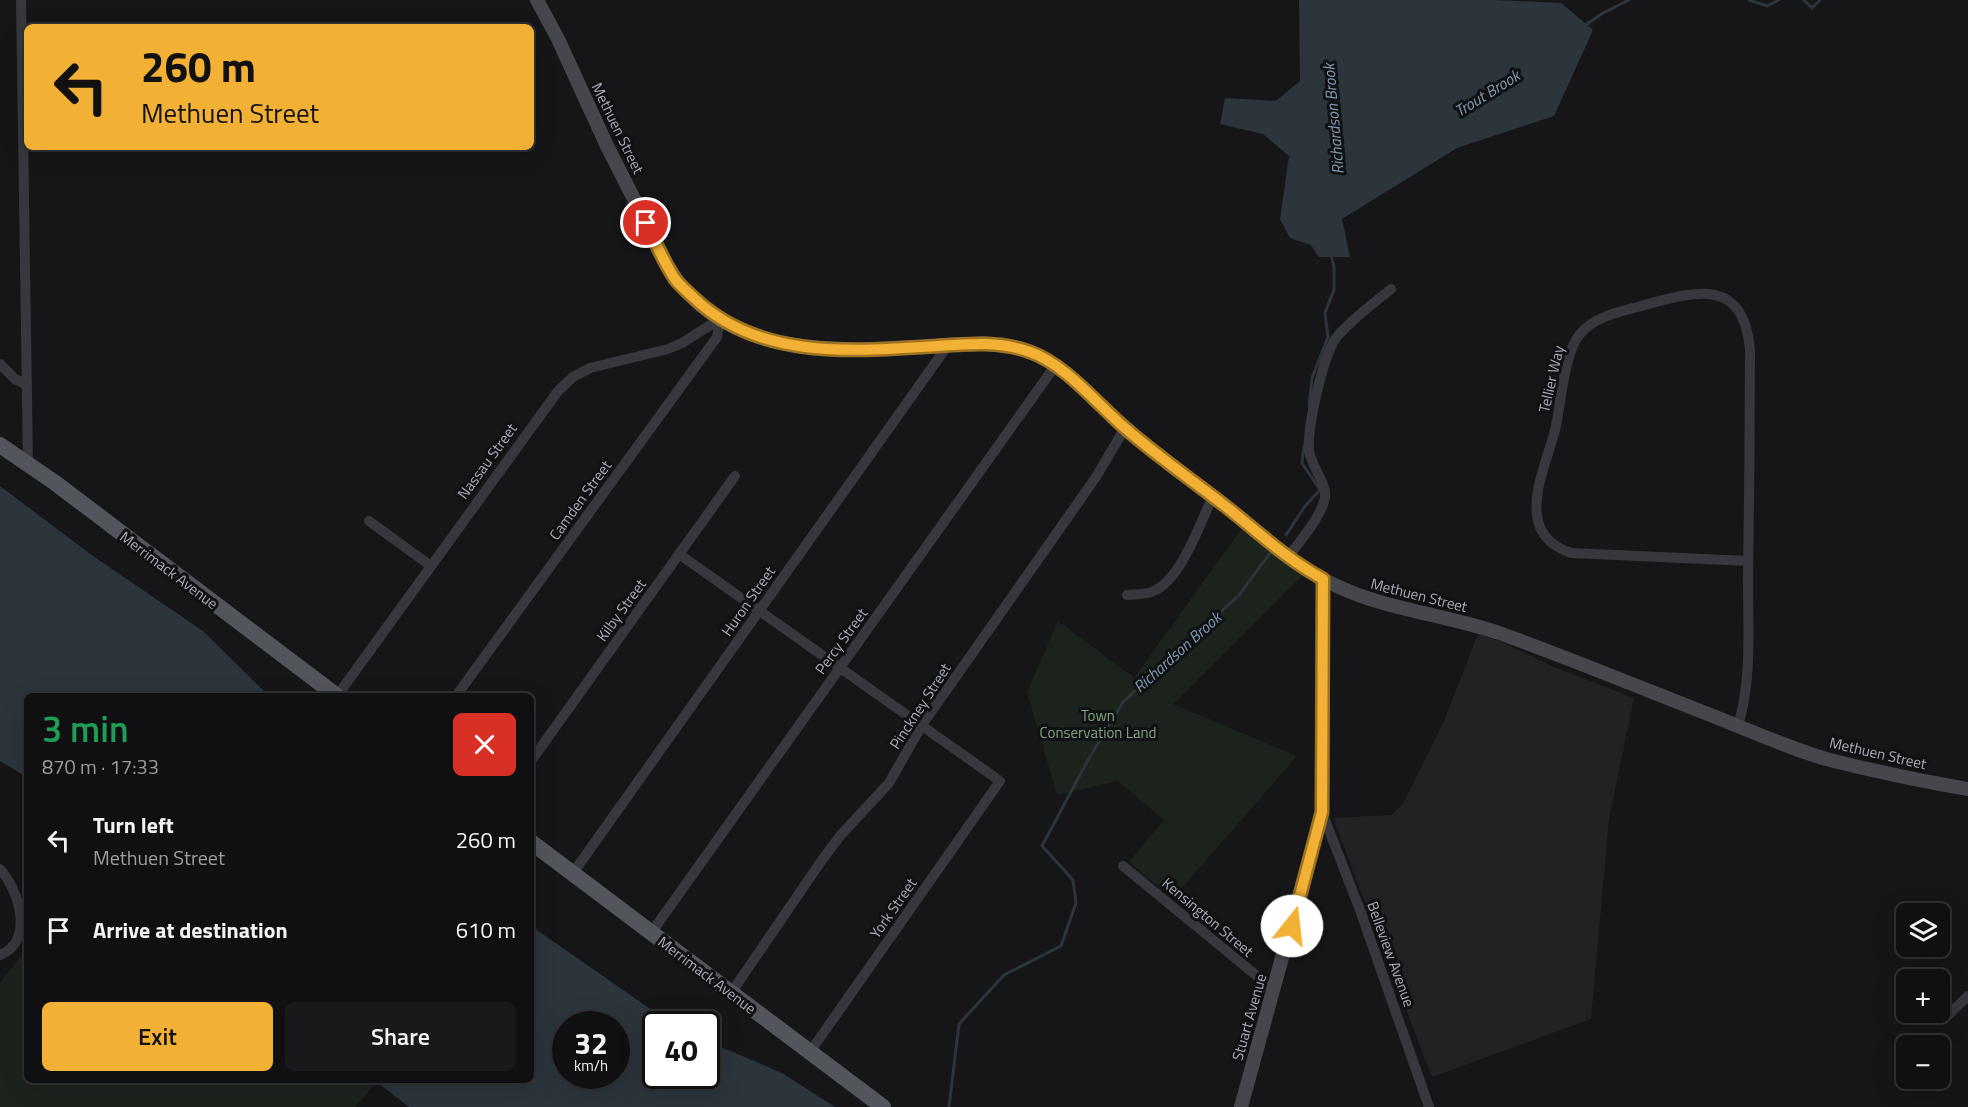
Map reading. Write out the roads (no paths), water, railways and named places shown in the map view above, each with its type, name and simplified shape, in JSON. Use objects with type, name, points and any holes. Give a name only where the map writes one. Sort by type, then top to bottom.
[{"type":"main road","name":"Merrimack Avenue","points":[[0,445],[333,693]]},
{"type":"main road","name":"Merrimack Avenue","points":[[534,844],[883,1107]]},
{"type":"street","points":[[21,0],[28,464]]},
{"type":"street","name":"Methuen Street","points":[[537,0],[558,39],[607,146],[676,280],[720,319],[747,333],[796,346],[866,350],[989,344],[1032,352],[1055,366],[1125,428],[1289,556],[1323,579],[1356,595],[1393,607],[1497,632],[1825,758],[1902,777],[1968,789]]},
{"type":"street","points":[[1289,556],[1321,509],[1326,495],[1313,466],[1309,449],[1315,404],[1329,352],[1340,334],[1391,289]]},
{"type":"street","name":"Tellier Way","points":[[1738,726],[1747,687],[1750,349],[1749,331],[1734,306],[1714,293],[1695,292],[1612,314],[1592,324],[1582,331],[1573,344],[1552,440],[1538,490],[1537,517],[1544,534],[1555,547],[1571,553],[1748,561]]},
{"type":"street","name":"Nassau Street","points":[[339,693],[522,438],[565,383],[580,372],[668,349],[720,319]]},
{"type":"street","name":"Camden Street","points":[[458,693],[717,337],[720,319]]},
{"type":"street","name":"Huron Street","points":[[573,873],[948,345]]},
{"type":"street","points":[[0,364],[15,379],[27,385]]},
{"type":"street","name":"Percy Street","points":[[651,933],[1055,366]]},
{"type":"street","name":"Pinckney Street","points":[[731,993],[840,836],[889,783],[922,725],[1096,477],[1125,428]]},
{"type":"street","name":"Kilby Street","points":[[534,757],[735,476]]},
{"type":"street","points":[[1127,595],[1156,591],[1177,569],[1191,548],[1213,496]]},
{"type":"street","points":[[369,521],[431,566]]},
{"type":"street","points":[[679,554],[922,725]]},
{"type":"street","name":"Stuart Avenue","points":[[1241,1107],[1322,812],[1323,579]]},
{"type":"street","name":"York Street","points":[[810,1052],[1000,781],[922,725]]},
{"type":"street","name":"Belleview Avenue","points":[[1322,812],[1429,1105]]},
{"type":"street","name":"Kensington Street","points":[[1123,866],[1274,990]]},
{"type":"street","points":[[0,869],[9,880],[18,898],[20,918],[17,940],[10,949],[0,955]]},
{"type":"street","points":[[1950,1013],[1968,996]]},
{"type":"street","points":[[1417,1107],[1429,1105]]},
{"type":"water","points":[[1299,0],[1494,0],[1561,3],[1593,30],[1554,116],[1457,148],[1342,219],[1350,257],[1319,257],[1311,245],[1290,238],[1280,219],[1289,156],[1263,134],[1220,124],[1225,98],[1276,101],[1300,81]]},
{"type":"water","points":[[0,486],[93,556],[203,631],[266,693],[24,693],[24,775],[0,761]]},
{"type":"water","points":[[534,928],[653,1011],[642,1011],[642,1089],[720,1089],[720,1047],[782,1073],[835,1107],[409,1107],[379,1083],[534,1083]]},
{"type":"waterway","name":"Trout Brook","points":[[1584,26],[1629,0]]},
{"type":"waterway","name":"Trout Brook","points":[[1749,0],[1767,6],[1779,0]]},
{"type":"waterway","name":"Trout Brook","points":[[1804,0],[1812,8],[1820,0]]},
{"type":"waterway","name":"Richardson Brook","points":[[1309,407],[1312,378],[1328,337],[1325,313],[1334,290],[1334,267],[1331,254]]},
{"type":"waterway","name":"Richardson Brook","points":[[1286,535],[1305,506],[1320,490],[1302,463],[1304,446]]},
{"type":"waterway","name":"Richardson Brook","points":[[949,1107],[959,1024],[1004,975],[1061,946],[1076,903],[1073,880],[1042,846],[1088,760],[1123,702],[1239,595],[1270,553]]},
{"type":"park label","name":"Town Conservation Land","points":[[1098,724]]}]
